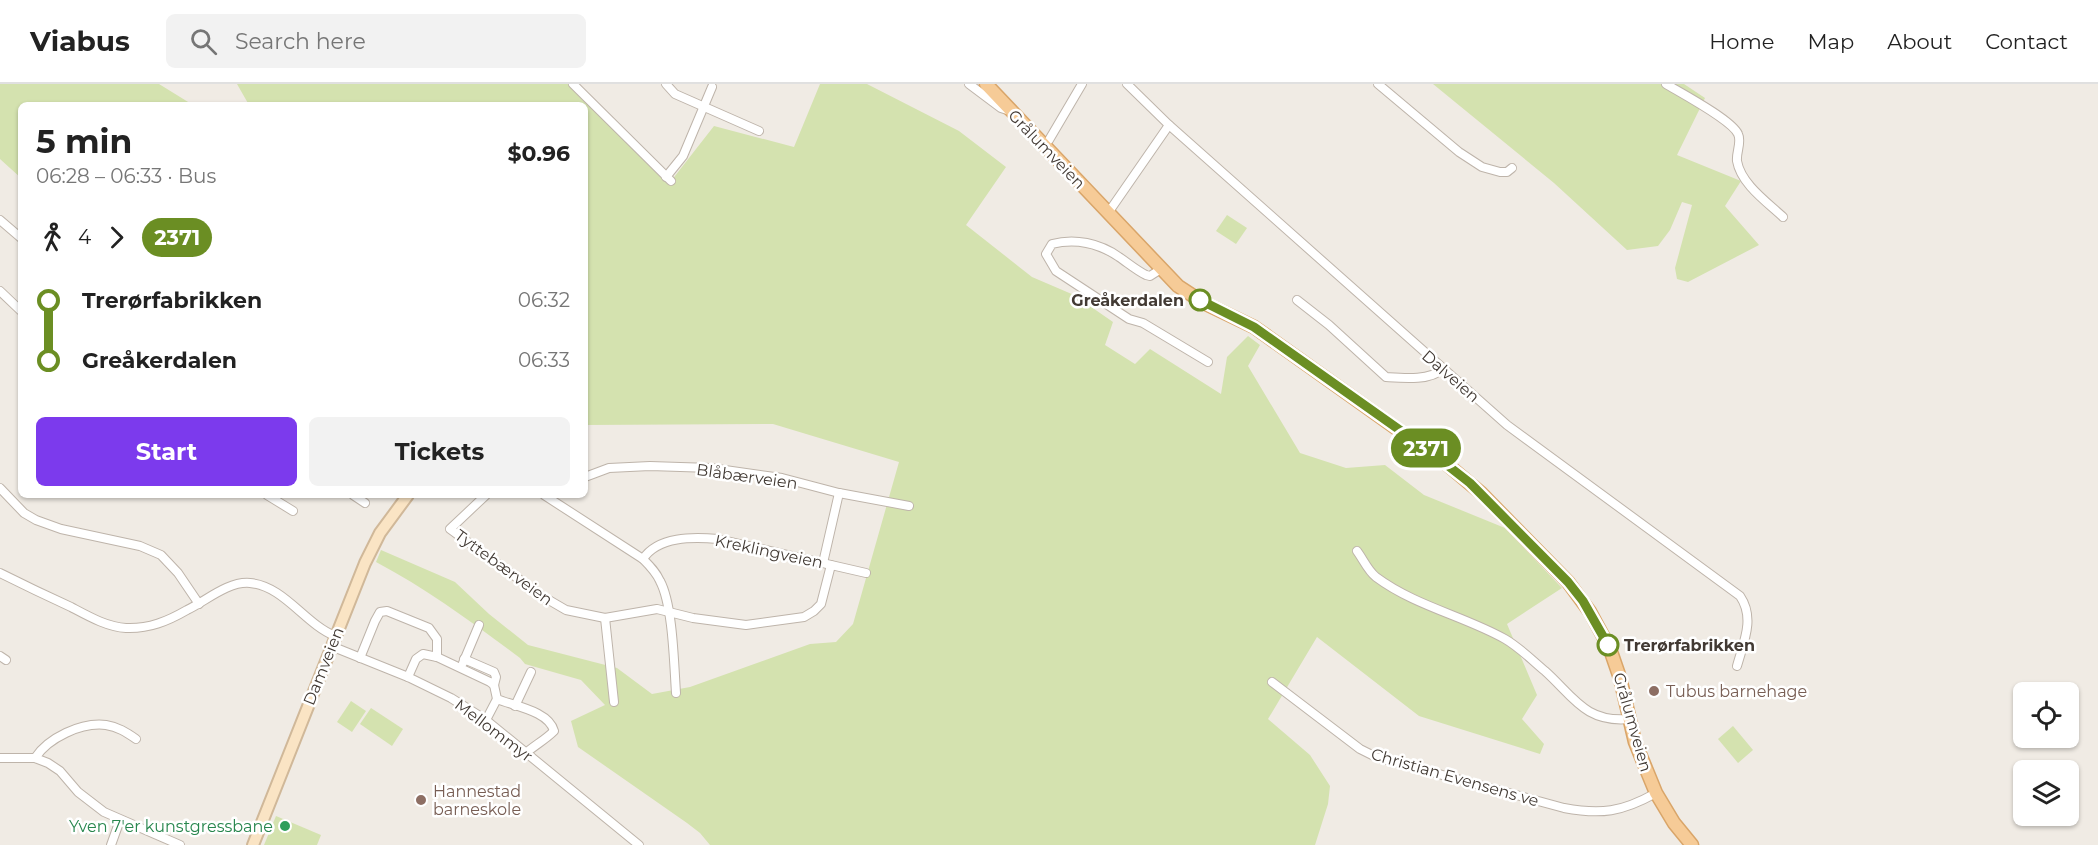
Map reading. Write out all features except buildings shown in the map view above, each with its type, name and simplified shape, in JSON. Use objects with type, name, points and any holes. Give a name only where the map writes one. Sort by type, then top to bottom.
[{"type":"main road","name":"Grålumveien","points":[[986,84],[1178,286],[1190,295],[1254,327],[1428,450],[1481,494],[1568,582],[1583,601],[1611,649],[1642,762],[1656,793],[1674,823],[1692,845]]},
{"type":"street","points":[[573,84],[669,179],[683,156],[712,87]]},
{"type":"street","points":[[666,84],[675,94],[759,131]]},
{"type":"street","points":[[969,84],[1001,108],[1012,112]]},
{"type":"street","points":[[1049,141],[1082,84]]},
{"type":"street","name":"Dalveien","points":[[1127,84],[1169,125],[1507,425],[1740,596],[1748,614],[1737,666]]},
{"type":"street","points":[[1378,84],[1459,152],[1482,167],[1500,172],[1507,172],[1512,168]]},
{"type":"street","points":[[1666,84],[1735,129],[1739,135],[1737,160],[1740,171],[1748,183],[1782,218]]},
{"type":"street","points":[[1108,213],[1169,125]]},
{"type":"street","points":[[0,220],[18,235]]},
{"type":"street","points":[[1161,269],[1150,276],[1146,275],[1116,255],[1082,241],[1052,244],[1046,254],[1056,271],[1129,319],[1143,323],[1208,362]]},
{"type":"street","points":[[0,291],[18,308]]},
{"type":"street","points":[[1297,300],[1386,376],[1425,376],[1438,373],[1442,369]]},
{"type":"street","name":"Blåbærveien","points":[[588,476],[609,468],[650,466],[711,468],[782,478],[839,493],[909,506]]},
{"type":"street","points":[[0,488],[24,513],[36,520],[61,529],[140,546],[161,555],[178,573],[199,604]]},
{"type":"street","name":"Tyttebærveien","points":[[483,498],[450,529],[566,610],[605,618],[657,609],[693,618],[746,625],[804,616],[821,604],[839,493]]},
{"type":"street","points":[[279,498],[293,511]]},
{"type":"street","points":[[358,498],[365,503]]},
{"type":"street","name":"Damveien","points":[[253,845],[371,550],[390,518],[406,498]]},
{"type":"street","points":[[555,498],[643,559],[661,582],[666,593],[676,693]]},
{"type":"street","name":"Kreklingveien","points":[[643,559],[647,552],[655,547],[679,539],[697,537],[718,539],[866,573]]},
{"type":"street","points":[[1357,551],[1374,576],[1412,599],[1506,640],[1546,672],[1581,708],[1594,715],[1613,720],[1629,719]]},
{"type":"street","name":"Mellommyr","points":[[0,573],[101,622],[125,628],[158,624],[242,583],[258,585],[282,598],[333,641],[360,658],[408,677],[451,698],[486,720],[639,845]]},
{"type":"street","points":[[360,658],[375,621],[383,611],[429,628],[437,639],[437,657]]},
{"type":"street","points":[[605,618],[614,702]]},
{"type":"street","points":[[463,663],[479,625]]},
{"type":"street","points":[[408,677],[418,655],[423,654],[494,672],[497,699],[486,720]]},
{"type":"street","points":[[515,706],[531,672]]},
{"type":"street","name":"Christian Evensens ve","points":[[1272,682],[1360,749],[1376,757],[1584,812],[1604,813],[1623,809],[1656,793]]},
{"type":"street","points":[[497,699],[541,715],[554,728],[554,731],[544,741],[526,753]]},
{"type":"street","points":[[35,758],[38,753],[62,735],[90,726],[105,725],[123,730],[136,740]]},
{"type":"street","points":[[0,758],[35,758],[60,771],[92,805],[120,820],[180,845]]},
{"type":"street","points":[[111,845],[120,820]]},
{"type":"green space","points":[[0,84],[159,84],[188,102],[18,102],[18,175],[0,159]]},
{"type":"green space","points":[[237,84],[573,84],[671,181],[714,126],[794,147],[820,84],[867,84],[959,131],[1006,167],[966,225],[1032,277],[1074,295],[1113,322],[1105,345],[1135,364],[1150,349],[1221,394],[1227,357],[1248,336],[1260,345],[1248,366],[1300,453],[1346,468],[1385,465],[1424,495],[1505,528],[1562,588],[1507,624],[1537,695],[1522,719],[1544,744],[1540,754],[1419,716],[1317,637],[1268,719],[1310,755],[1330,786],[1328,804],[1315,845],[710,845],[687,823],[578,747],[571,721],[605,705],[581,680],[525,664],[450,607],[376,562],[381,550],[455,582],[489,614],[528,645],[617,668],[652,694],[690,687],[810,644],[836,642],[853,624],[899,462],[773,424],[588,425],[588,102],[247,102]]},
{"type":"green space","points":[[1433,84],[1684,84],[1705,98],[1677,155],[1741,181],[1725,206],[1759,245],[1688,282],[1677,279],[1675,268],[1692,205],[1682,202],[1670,230],[1658,246],[1627,250],[1554,183]]},
{"type":"green space","points":[[1227,215],[1247,228],[1236,244],[1216,231]]},
{"type":"green space","points":[[351,701],[366,711],[352,732],[337,722]]},
{"type":"green space","points":[[371,708],[403,729],[392,746],[360,724]]},
{"type":"green space","points":[[1733,726],[1753,750],[1738,763],[1718,739]]},
{"type":"green space","name":"Yven 7'er kunstgressbane","points":[[276,816],[321,835],[317,845],[264,845]]},
{"type":"bus line","name":"2371","points":[[1200,300],[1254,327],[1428,450],[1470,483],[1568,582],[1583,601],[1608,645]]},
{"type":"place","name":"Greåkerdalen","points":[[1200,300]]},
{"type":"place","name":"Trerørfabrikken","points":[[1608,645]]},
{"type":"place","name":"Tubus barnehage","points":[[1654,691]]},
{"type":"place","name":"Hannestad barneskole","points":[[421,800]]},
{"type":"place","name":"Yven 7'er kunstgressbane","points":[[285,826]]}]
